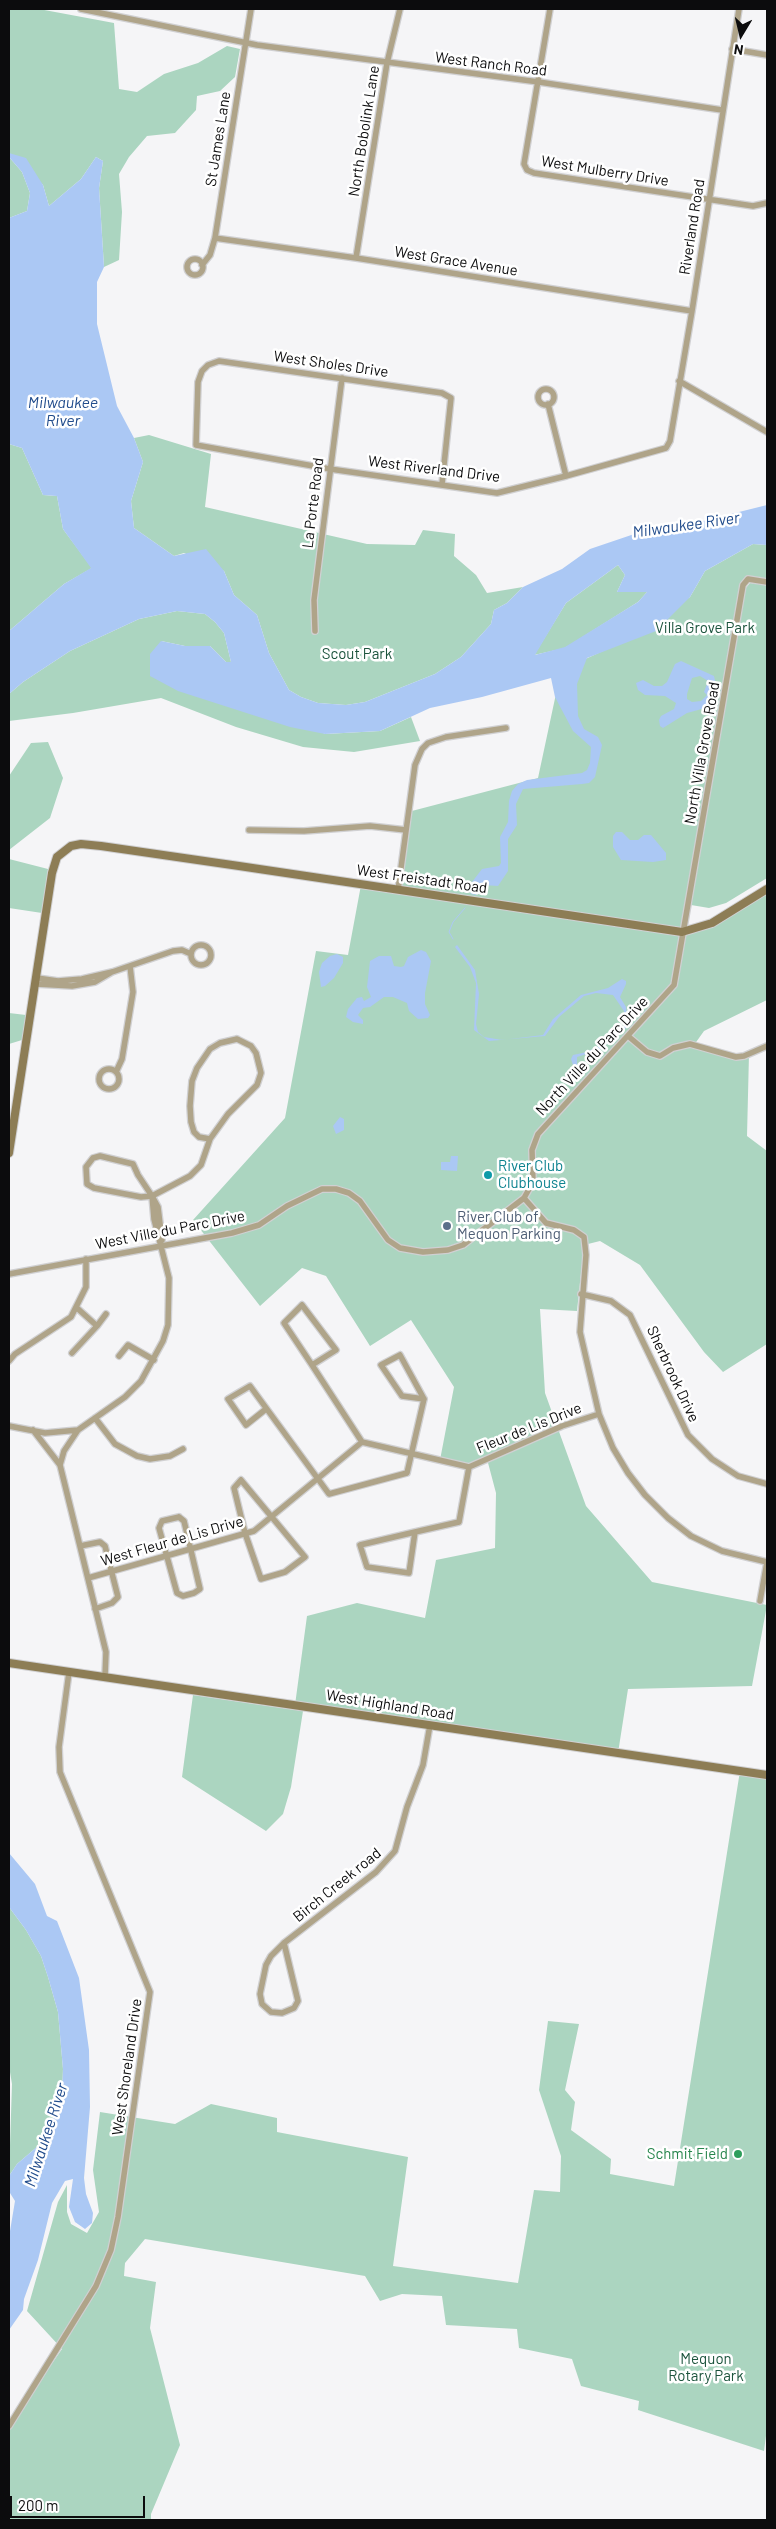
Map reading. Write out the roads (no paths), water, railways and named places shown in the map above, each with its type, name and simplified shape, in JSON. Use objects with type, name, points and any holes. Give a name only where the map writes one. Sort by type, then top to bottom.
[{"type":"street","points":[[81,9],[246,43]]},
{"type":"street","name":"St James Lane","points":[[202,265],[210,255],[215,238],[251,9]]},
{"type":"street","name":"North Bobolink Lane","points":[[356,258],[388,64],[400,9]]},
{"type":"street","points":[[539,82],[550,9]]},
{"type":"street","name":"Riverland Road","points":[[666,448],[670,441],[692,311],[739,9]]},
{"type":"street","name":"West Ranch Road","points":[[246,43],[388,64],[539,82],[722,110]]},
{"type":"street","points":[[732,49],[767,55]]},
{"type":"street","name":"West Mulberry Drive","points":[[539,82],[524,164],[527,170],[534,173],[709,200],[753,206],[767,203]]},
{"type":"street","name":"West Grace Avenue","points":[[215,238],[356,258],[692,311]]},
{"type":"street","name":"West Sholes Drive","points":[[196,445],[198,382],[202,371],[208,365],[218,361],[442,393],[451,398],[442,484]]},
{"type":"street","name":"La Porte Road","points":[[315,631],[314,600],[342,378]]},
{"type":"street","points":[[679,381],[767,432]]},
{"type":"street","points":[[548,404],[566,476]]},
{"type":"street","name":"West Riverland Drive","points":[[196,445],[330,469],[496,493],[666,448]]},
{"type":"street","name":"North Villa Grove Road","points":[[682,932],[743,585],[748,579],[767,582]]},
{"type":"street","points":[[398,890],[415,765],[428,743],[466,732],[506,728]]},
{"type":"street","points":[[249,830],[304,831],[370,826],[406,830]]},
{"type":"street","name":"West Freistadt Road","points":[[36,981],[52,873],[57,857],[64,851],[81,844],[682,932],[712,922],[767,889]]},
{"type":"street","name":"North Ville du Parc Drive","points":[[524,1198],[533,1182],[532,1150],[538,1134],[674,985],[682,932]]},
{"type":"street","points":[[9,1153],[12,1116],[36,981],[58,984],[83,982],[105,978],[112,972],[173,951],[182,950],[191,954]]},
{"type":"street","points":[[116,1072],[122,1059],[133,992],[130,966]]},
{"type":"street","points":[[628,1036],[647,1052],[660,1056],[673,1048],[690,1044],[736,1057],[744,1056],[767,1046]]},
{"type":"street","points":[[60,1465],[64,1451],[78,1430],[136,1386],[154,1360],[168,1325],[169,1278],[154,1219],[152,1196],[133,1164],[100,1156],[93,1158],[86,1167],[87,1184],[94,1188],[141,1197],[152,1196],[190,1176],[201,1165],[210,1140],[228,1114],[257,1085],[261,1073],[256,1053],[251,1046],[237,1039],[220,1043],[210,1049],[197,1068],[192,1081],[190,1100],[191,1122],[194,1132],[200,1137],[210,1140]]},
{"type":"street","name":"West Ville du Parc Drive","points":[[9,1274],[232,1233],[258,1225],[310,1193],[322,1189],[336,1189],[349,1193],[360,1201],[388,1240],[400,1248],[423,1252],[448,1250],[463,1245],[524,1198]]},
{"type":"street","points":[[524,1198],[535,1213],[546,1223],[579,1232],[584,1237],[586,1255],[581,1294],[580,1332],[599,1414],[613,1448],[628,1473],[645,1495],[668,1518],[691,1536],[722,1551],[767,1562],[760,1601]]},
{"type":"street","points":[[9,1361],[15,1354],[71,1317],[86,1287],[86,1259]]},
{"type":"street","name":"Sherbrook Drive","points":[[581,1294],[611,1301],[630,1315],[678,1418],[694,1441],[712,1459],[738,1476],[767,1484]]},
{"type":"street","points":[[312,1365],[336,1350],[302,1305],[284,1323],[362,1442],[469,1467],[460,1522],[415,1532],[360,1545],[367,1567],[409,1572],[415,1532]]},
{"type":"street","points":[[77,1308],[97,1326]]},
{"type":"street","points":[[72,1353],[106,1314]]},
{"type":"street","points":[[119,1356],[128,1346],[154,1360]]},
{"type":"street","points":[[266,1408],[246,1425],[228,1399],[250,1386],[329,1494],[407,1473],[424,1398],[400,1355],[382,1365],[402,1396],[424,1398]]},
{"type":"street","name":"Fleur de Lis Drive","points":[[469,1467],[562,1426],[599,1414]]},
{"type":"street","points":[[95,1418],[115,1444],[137,1456],[150,1458],[170,1456],[183,1448]]},
{"type":"street","points":[[9,1426],[46,1433],[78,1430]]},
{"type":"street","points":[[33,1430],[60,1465],[107,1661],[105,1677]]},
{"type":"street","name":"West Fleur de Lis Drive","points":[[88,1578],[254,1531],[362,1442]]},
{"type":"street","points":[[242,1480],[304,1557],[285,1572],[262,1579],[245,1533],[234,1488],[242,1480]]},
{"type":"street","points":[[182,1518],[192,1549],[200,1589],[183,1596],[177,1593],[167,1556],[159,1528],[162,1521],[182,1518]]},
{"type":"street","points":[[80,1546],[103,1543],[112,1571],[118,1600],[95,1609]]},
{"type":"street","name":"West Highland Road","points":[[9,1663],[767,1775]]},
{"type":"street","name":"West Shoreland Drive","points":[[9,2426],[96,2286],[111,2250],[118,2217],[150,1992],[60,1772],[59,1747],[69,1672]]},
{"type":"street","name":"Birch Creek road","points":[[284,1943],[298,2001],[294,2008],[282,2013],[271,2012],[262,2004],[260,1994],[264,1971],[271,1956],[284,1943],[388,1861],[399,1841],[407,1807],[423,1765],[430,1725]]},
{"type":"water","name":"Milwaukee River","points":[[9,153],[26,158],[43,185],[49,206],[81,179],[96,157],[103,161],[99,188],[104,267],[97,282],[97,324],[117,406],[134,438],[143,462],[131,501],[134,528],[174,556],[206,549],[224,571],[234,595],[257,615],[269,653],[289,690],[301,697],[318,703],[346,705],[365,702],[435,674],[461,657],[491,624],[494,610],[507,603],[523,587],[562,569],[590,549],[652,528],[691,524],[767,505],[767,545],[753,544],[705,571],[690,597],[656,631],[587,658],[577,684],[578,716],[584,729],[598,737],[602,745],[595,777],[589,783],[523,789],[516,804],[517,825],[508,839],[508,871],[498,886],[484,885],[476,895],[471,894],[470,890],[472,882],[482,869],[499,866],[501,863],[500,837],[508,822],[509,801],[512,791],[518,784],[527,780],[582,773],[587,770],[590,763],[591,747],[573,731],[555,697],[551,678],[482,697],[430,708],[380,731],[325,734],[290,727],[178,691],[150,676],[150,654],[161,641],[185,646],[210,646],[226,662],[231,662],[224,633],[215,622],[205,614],[177,611],[139,619],[70,651],[23,682],[9,694],[9,631],[64,584],[91,568],[63,529],[57,496],[43,495],[22,448],[9,444],[9,218],[27,211],[30,193],[22,172],[9,157]],"holes":[[[618,565],[625,575],[617,592],[647,592],[638,602],[565,647],[535,655],[566,603]]]},
{"type":"water","points":[[681,661],[714,676],[716,685],[711,690],[713,698],[709,707],[687,713],[663,728],[660,726],[659,720],[661,716],[674,709],[676,703],[665,696],[645,695],[638,690],[636,683],[643,680],[654,686],[662,686],[667,682],[675,664]],"holes":[[[700,676],[708,681],[704,692],[707,695],[701,701],[692,702],[687,699],[692,678]]]},
{"type":"water","points":[[616,832],[622,832],[630,840],[638,840],[644,835],[651,835],[666,853],[666,860],[653,862],[621,860],[613,847],[613,836]]},
{"type":"water","points":[[457,945],[475,970],[479,994],[476,1024],[478,1032],[484,1037],[501,1040],[489,1041],[474,1030],[476,983],[470,967],[455,947]]},
{"type":"water","points":[[421,950],[426,952],[431,961],[425,993],[425,1004],[430,1015],[428,1018],[418,1019],[409,1011],[407,1003],[393,997],[384,997],[370,1007],[363,1008],[358,1015],[363,1020],[363,1024],[353,1022],[346,1017],[348,1009],[357,998],[362,997],[364,1001],[371,997],[367,987],[370,961],[379,956],[391,956],[394,966],[401,967],[404,966],[408,957]]},
{"type":"water","points":[[337,954],[343,957],[343,963],[334,978],[321,987],[319,972],[322,963],[330,956]]},
{"type":"water","points":[[622,979],[626,981],[620,997],[626,1007],[628,1024],[624,1031],[599,1050],[577,1057],[577,1064],[587,1074],[573,1065],[571,1059],[573,1055],[587,1052],[601,1045],[626,1024],[624,1011],[613,995],[596,993],[584,996],[559,1017],[545,1036],[507,1039],[543,1035],[553,1019],[581,995],[608,988]]},
{"type":"water","points":[[340,1117],[344,1119],[344,1130],[336,1134],[333,1126]]},
{"type":"water","points":[[451,1156],[458,1156],[457,1171],[441,1170],[441,1162],[450,1162]]},
{"type":"water","name":"Milwaukee River","points":[[9,1853],[35,1884],[47,1916],[57,1921],[79,1978],[89,2050],[90,2107],[84,2178],[86,2194],[93,2213],[92,2223],[85,2229],[75,2222],[69,2207],[73,2179],[65,2181],[52,2203],[38,2260],[24,2299],[23,2310],[9,2330],[9,2237],[15,2201],[10,2193],[9,2176],[17,2164],[45,2140],[62,2095],[63,2069],[58,2012],[41,1956],[26,1930],[9,1907]]},
{"type":"waterway","points":[[453,939],[449,932],[453,922],[465,908]]},
{"type":"place","name":"River Club Clubhouse","points":[[488,1175]]},
{"type":"place","name":"River Club of Mequon Parking","points":[[447,1226]]},
{"type":"place","name":"Schmit Field","points":[[738,2154]]},
{"type":"park label","name":"Villa Grove Park","points":[[705,628]]},
{"type":"park label","name":"Scout Park","points":[[357,654]]},
{"type":"park label","name":"Mequon Rotary Park","points":[[706,2368]]}]
